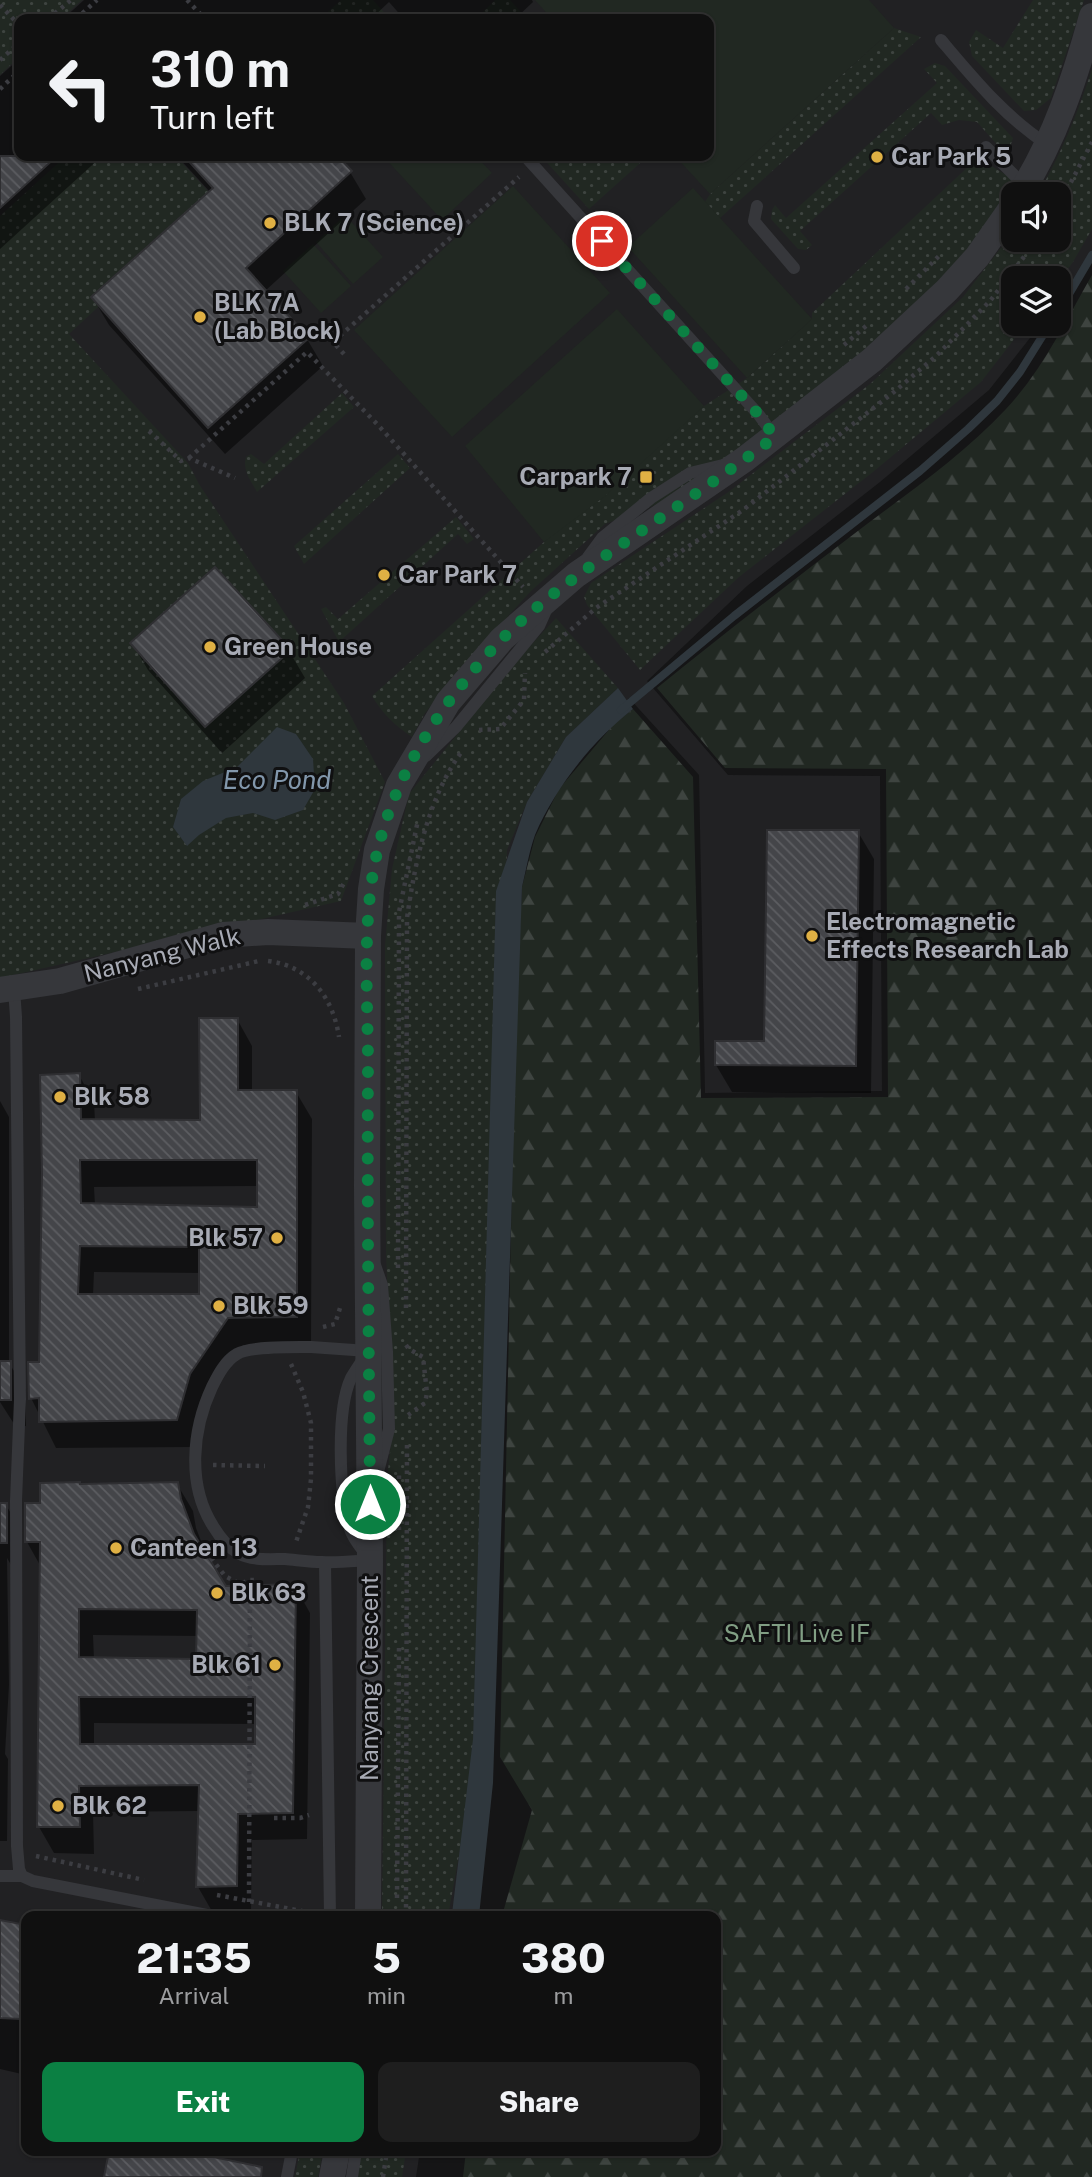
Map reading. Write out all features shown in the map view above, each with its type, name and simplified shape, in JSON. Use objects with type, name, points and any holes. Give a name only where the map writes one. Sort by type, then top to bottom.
[{"type":"street","name":"Nanyang Crescent","points":[[1027,182],[1048,145],[1065,106],[1092,16]]},
{"type":"street","name":"Nanyang Crescent","points":[[369,1911],[368,936],[377,850],[395,797],[408,769],[442,712],[464,681],[502,639],[576,575],[745,459],[872,360],[947,290],[977,257],[1001,222]]},
{"type":"street","name":"Nanyang Walk","points":[[7,990],[72,977],[223,935],[268,932],[368,936]]},
{"type":"street","points":[[332,2177],[336,2156]]},
{"type":"lane","points":[[941,40],[991,98],[1023,129],[1048,145]]},
{"type":"lane","points":[[986,146],[1011,182]]},
{"type":"lane","points":[[530,161],[759,415],[775,437]]},
{"type":"lane","points":[[757,206],[754,221],[794,268]]},
{"type":"lane","points":[[7,990],[16,1017],[20,1399],[16,1522],[17,1846],[22,1876]]},
{"type":"lane","points":[[367,1242],[382,1285],[389,1429],[370,1504]]},
{"type":"lane","points":[[311,1347],[368,1351],[350,1380],[344,1407],[341,1451],[343,1502],[351,1532],[370,1560],[325,1563],[282,1559],[267,1561],[238,1554],[220,1537],[206,1515],[198,1490],[195,1465],[198,1434],[206,1400],[223,1366],[238,1353],[311,1347]]},
{"type":"lane","points":[[325,1563],[330,1911]]},
{"type":"lane","points":[[0,1877],[22,1876],[33,1881],[186,1911]]},
{"type":"lane","points":[[288,2177],[291,2156]]},
{"type":"lane","points":[[352,2177],[355,2156]]},
{"type":"path","points":[[54,14],[71,0]]},
{"type":"path","points":[[82,14],[97,0]]},
{"type":"path","points":[[187,0],[200,14]]},
{"type":"path","points":[[0,5],[14,20]]},
{"type":"path","points":[[0,60],[14,47]]},
{"type":"path","points":[[0,89],[14,76]]},
{"type":"path","points":[[1071,182],[1092,142]]},
{"type":"path","points":[[334,161],[343,171]]},
{"type":"path","points":[[344,354],[333,342],[528,161]]},
{"type":"path","points":[[543,654],[596,608],[743,510],[894,392],[936,356],[990,301],[1028,252]]},
{"type":"path","points":[[149,431],[181,461],[189,458],[307,352],[378,425],[523,587]]},
{"type":"path","points":[[189,458],[235,478]]},
{"type":"path","points":[[471,739],[478,730],[500,729],[524,700],[525,670]]},
{"type":"path","points":[[405,1309],[407,918],[425,828],[441,790],[465,747]]},
{"type":"path","points":[[398,1282],[399,912],[421,809]]},
{"type":"path","points":[[405,1337],[409,1349],[424,1357],[428,1393],[425,1403],[407,1416],[407,1422]]},
{"type":"path","points":[[249,1902],[249,1580],[282,1559],[295,1546],[308,1507],[311,1479],[311,1423],[303,1392],[283,1348]]},
{"type":"path","points":[[406,1911],[407,1435]]},
{"type":"path","points":[[195,1465],[265,1466]]},
{"type":"path","points":[[399,1473],[399,1542]]},
{"type":"path","points":[[397,1905],[399,1639]]},
{"type":"path","points":[[274,1818],[300,1818]]},
{"type":"path","points":[[17,1846],[25,1853],[157,1883]]},
{"type":"path","points":[[209,1894],[298,1911]]},
{"type":"path","points":[[383,2177],[386,2156]]},
{"type":"shaded area","points":[[0,0],[1092,0],[1092,253],[1083,268],[1071,284],[1071,266],[1001,266],[1001,336],[1032,336],[989,390],[880,482],[747,586],[647,681],[728,775],[880,776],[882,1091],[705,1093],[699,775],[629,698],[577,746],[521,853],[477,1835],[463,1911],[21,1911],[21,2156],[419,2156],[416,2177],[0,2177]]},
{"type":"green space","points":[[0,0],[82,0],[67,14],[14,14],[14,62],[0,75]]},
{"type":"green space","points":[[341,0],[373,0],[385,14],[326,14]]},
{"type":"green space","points":[[495,0],[510,0],[523,14],[481,14]]},
{"type":"green space","points":[[535,0],[869,0],[894,28],[710,194],[680,161],[714,161],[714,14],[548,14]]},
{"type":"green space","points":[[1033,0],[1084,0],[1051,98],[1036,110],[1024,111],[972,56],[969,42],[976,30],[1003,48]]},
{"type":"green space","points":[[894,28],[921,37],[720,218],[705,202],[710,194]]},
{"type":"green space","points":[[935,63],[945,66],[1013,138],[1007,156],[977,122],[959,120],[942,125],[931,113],[800,231],[812,245],[806,250],[798,249],[771,219],[775,205],[786,218],[937,83],[924,69]]},
{"type":"green space","points":[[1092,69],[1092,229],[1070,266],[1001,266],[1001,336],[1017,336],[981,382],[873,472],[739,577],[640,670],[587,605],[584,597],[591,583],[727,493],[870,384],[963,297],[1001,248],[1001,252],[1071,252],[1071,182],[1044,182],[1081,101]]},
{"type":"green space","points":[[958,149],[966,150],[1017,182],[1001,182],[1001,222],[977,257],[711,484],[605,524],[531,591],[465,663],[425,713],[412,737],[389,719],[372,696],[544,542],[704,406],[747,378],[812,319],[812,313],[971,164]]},
{"type":"green space","points":[[60,161],[181,161],[215,199],[69,334],[188,463],[199,484],[344,703],[385,782],[341,901],[0,978],[0,216]]},
{"type":"green space","points":[[388,161],[481,161],[492,173],[442,220]]},
{"type":"green space","points":[[546,161],[642,161],[589,209]]},
{"type":"green space","points":[[513,186],[610,293],[452,437],[354,330]]},
{"type":"green space","points":[[693,188],[812,319],[747,378],[628,247]]},
{"type":"green space","points":[[345,215],[383,257],[353,284],[316,242]]},
{"type":"green space","points":[[313,244],[351,286],[321,313],[283,271]]},
{"type":"green space","name":"SAFTI Live IF","points":[[1092,275],[1092,2177],[463,2177],[465,2156],[721,2156],[721,1911],[503,1911],[532,1810],[500,1757],[515,1038],[522,887],[535,837],[559,789],[614,724],[633,709],[693,777],[701,1098],[888,1097],[886,769],[725,768],[657,688],[939,470],[1006,409],[1031,378],[1058,336],[1071,336],[1071,313]]},
{"type":"green space","points":[[617,309],[704,406],[604,497],[544,542],[465,446]]},
{"type":"green space","points":[[342,393],[354,407],[257,492],[246,471],[246,457],[251,454],[264,464]]},
{"type":"green space","points":[[398,454],[410,468],[304,564],[294,546]]},
{"type":"green space","points":[[456,517],[474,539],[467,544],[458,534],[339,642],[321,609],[326,607],[338,619]]},
{"type":"green space","points":[[556,618],[618,688],[566,737],[527,802],[507,850],[479,1572],[479,1709],[463,1833],[449,1911],[382,1911],[387,1480],[393,1421],[386,1254],[385,945],[392,869],[409,794],[518,659]]},
{"type":"green space","points":[[299,2156],[322,2156],[318,2177],[295,2177]]},
{"type":"green space","points":[[359,2156],[405,2156],[402,2177],[356,2177]]},
{"type":"water","points":[[618,688],[633,709],[589,751],[553,800],[535,835],[522,887],[493,1783],[480,1911],[452,1911],[473,1739],[496,891],[527,802],[566,737]]},
{"type":"water","name":"Eco Pond","points":[[277,727],[296,734],[313,759],[315,789],[303,810],[275,820],[253,813],[226,818],[187,846],[173,827],[181,799],[203,781],[237,767]]},
{"type":"building","points":[[0,156],[14,156],[14,161],[52,161],[0,208]]},
{"type":"building","name":"BLK 7A (Lab Block)","points":[[189,161],[343,161],[352,171],[246,268],[309,338],[208,428],[91,297],[213,188]]},
{"type":"building","name":"Green House","points":[[215,567],[291,650],[205,727],[130,643]]},
{"type":"building","name":"Electromagnetic Effects Research Lab","points":[[767,830],[859,830],[856,1066],[715,1065],[715,1041],[764,1041]]},
{"type":"building","points":[[199,1018],[238,1018],[238,1090],[297,1090],[297,1317],[228,1318],[190,1374],[177,1420],[39,1422],[39,1398],[29,1399],[28,1362],[39,1362],[42,1173],[40,1075],[80,1073],[81,1119],[200,1120]],"holes":[[[80,1160],[257,1160],[257,1207],[81,1203]],[[80,1246],[199,1247],[199,1294],[78,1294]]]},
{"type":"building","points":[[0,1361],[11,1361],[11,1400],[0,1400]]},
{"type":"building","points":[[178,1482],[181,1499],[194,1534],[226,1586],[296,1584],[293,1813],[238,1814],[237,1886],[196,1887],[199,1785],[79,1786],[80,1827],[37,1827],[40,1542],[25,1542],[25,1503],[40,1503],[40,1483]],"holes":[[[79,1609],[197,1610],[196,1659],[79,1657]],[[79,1697],[255,1697],[255,1744],[80,1744]]]},
{"type":"building","points":[[0,1503],[7,1503],[7,1543],[0,1543]]},
{"type":"building","points":[[0,1920],[21,1924],[21,2019],[0,2018]]},
{"type":"building","points":[[108,2156],[208,2156],[262,2167],[261,2177],[104,2177]]},
{"type":"waterway","points":[[1071,291],[1092,255]]},
{"type":"waterway","points":[[621,710],[734,616],[920,471],[968,429],[997,401],[1020,372],[1042,336]]},
{"type":"place","name":"Car Park 5","points":[[877,157]]},
{"type":"place","name":"BLK 7 (Science)","points":[[270,223]]},
{"type":"place","name":"BLK 7A (Lab Block)","points":[[200,317]]},
{"type":"place","name":"Carpark 7","points":[[646,477]]},
{"type":"place","name":"Car Park 7","points":[[384,575]]},
{"type":"place","name":"Green House","points":[[210,647]]},
{"type":"place","name":"Electromagnetic Effects Research Lab","points":[[812,936]]},
{"type":"place","name":"Blk 58","points":[[60,1097]]},
{"type":"place","name":"Blk 57","points":[[277,1238]]},
{"type":"place","name":"Blk 59","points":[[219,1306]]},
{"type":"place","name":"Canteen 13","points":[[116,1548]]},
{"type":"place","name":"Blk 63","points":[[217,1593]]},
{"type":"place","name":"Blk 61","points":[[275,1665]]},
{"type":"place","name":"Blk 62","points":[[58,1806]]},
{"type":"route","points":[[370,1504],[368,936],[377,850],[399,785],[448,702],[502,639],[576,575],[711,484],[775,437],[759,415],[602,241]]}]
